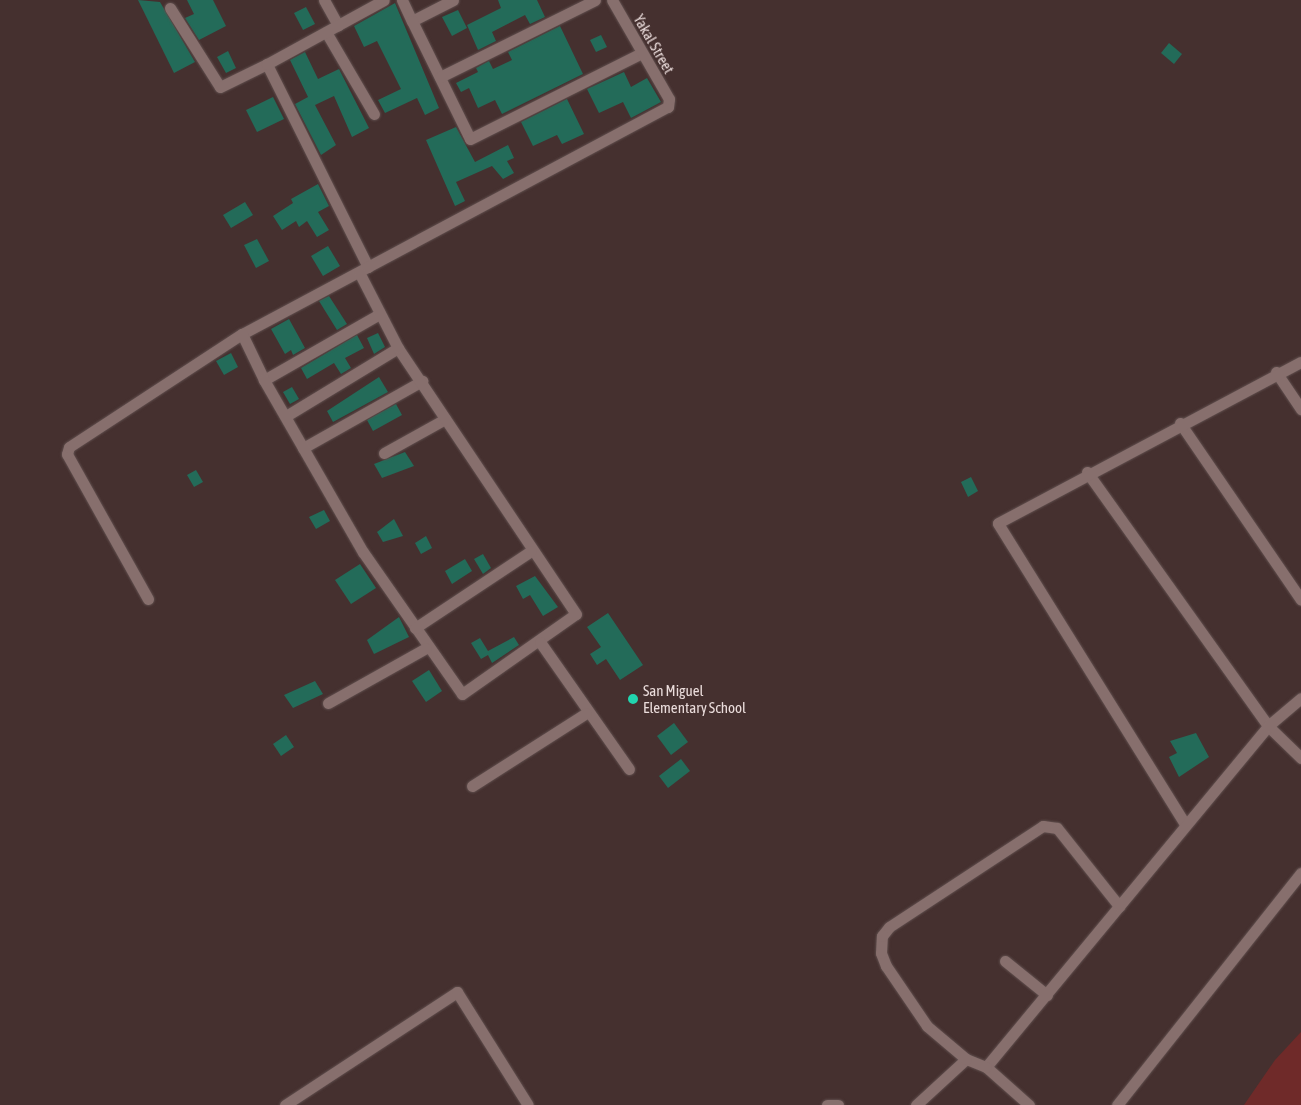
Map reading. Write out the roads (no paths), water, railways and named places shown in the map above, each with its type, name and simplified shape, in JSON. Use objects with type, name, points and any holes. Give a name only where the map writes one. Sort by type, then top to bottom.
[{"type":"street","points":[[324,0],[338,25]]},
{"type":"street","points":[[170,8],[220,87],[384,0]]},
{"type":"street","points":[[402,0],[473,138],[642,53]]},
{"type":"street","points":[[412,21],[453,0]]},
{"type":"street","points":[[440,77],[595,0]]},
{"type":"street","name":"Yakal Street","points":[[363,270],[670,103],[612,0]]},
{"type":"street","points":[[326,32],[374,114]]},
{"type":"street","points":[[242,334],[264,380],[363,552],[415,628],[426,648],[462,694],[540,642],[576,614],[531,551],[378,315],[363,270],[266,64]]},
{"type":"street","points":[[148,599],[67,454],[69,447],[242,334],[363,270]]},
{"type":"street","points":[[264,380],[378,315]]},
{"type":"street","points":[[286,416],[398,348]]},
{"type":"street","points":[[1185,824],[998,523],[1087,472],[1276,372],[1301,362]]},
{"type":"street","points":[[1276,372],[1301,408]]},
{"type":"street","points":[[303,448],[422,381]]},
{"type":"street","points":[[384,453],[445,419]]},
{"type":"street","points":[[1180,423],[1301,600]]},
{"type":"street","points":[[1087,472],[1268,726],[1301,758]]},
{"type":"street","points":[[415,628],[531,551]]},
{"type":"street","points":[[540,642],[586,713],[629,769]]},
{"type":"street","points":[[328,704],[426,648]]},
{"type":"street","points":[[986,1067],[1185,824],[1268,726],[1301,698]]},
{"type":"street","points":[[472,786],[586,713]]},
{"type":"street","points":[[1028,1105],[986,1067],[966,1059],[927,1026],[886,966],[881,946],[890,927],[1043,826],[1057,828],[1119,906]]},
{"type":"street","points":[[1117,1105],[1301,873]]},
{"type":"street","points":[[1005,961],[1046,995]]},
{"type":"street","points":[[285,1105],[458,992],[528,1105]]},
{"type":"street","points":[[916,1105],[966,1059]]},
{"type":"street","points":[[827,1105],[838,1105]]},
{"type":"place","name":"San Miguel Elementary School","points":[[633,699]]}]
